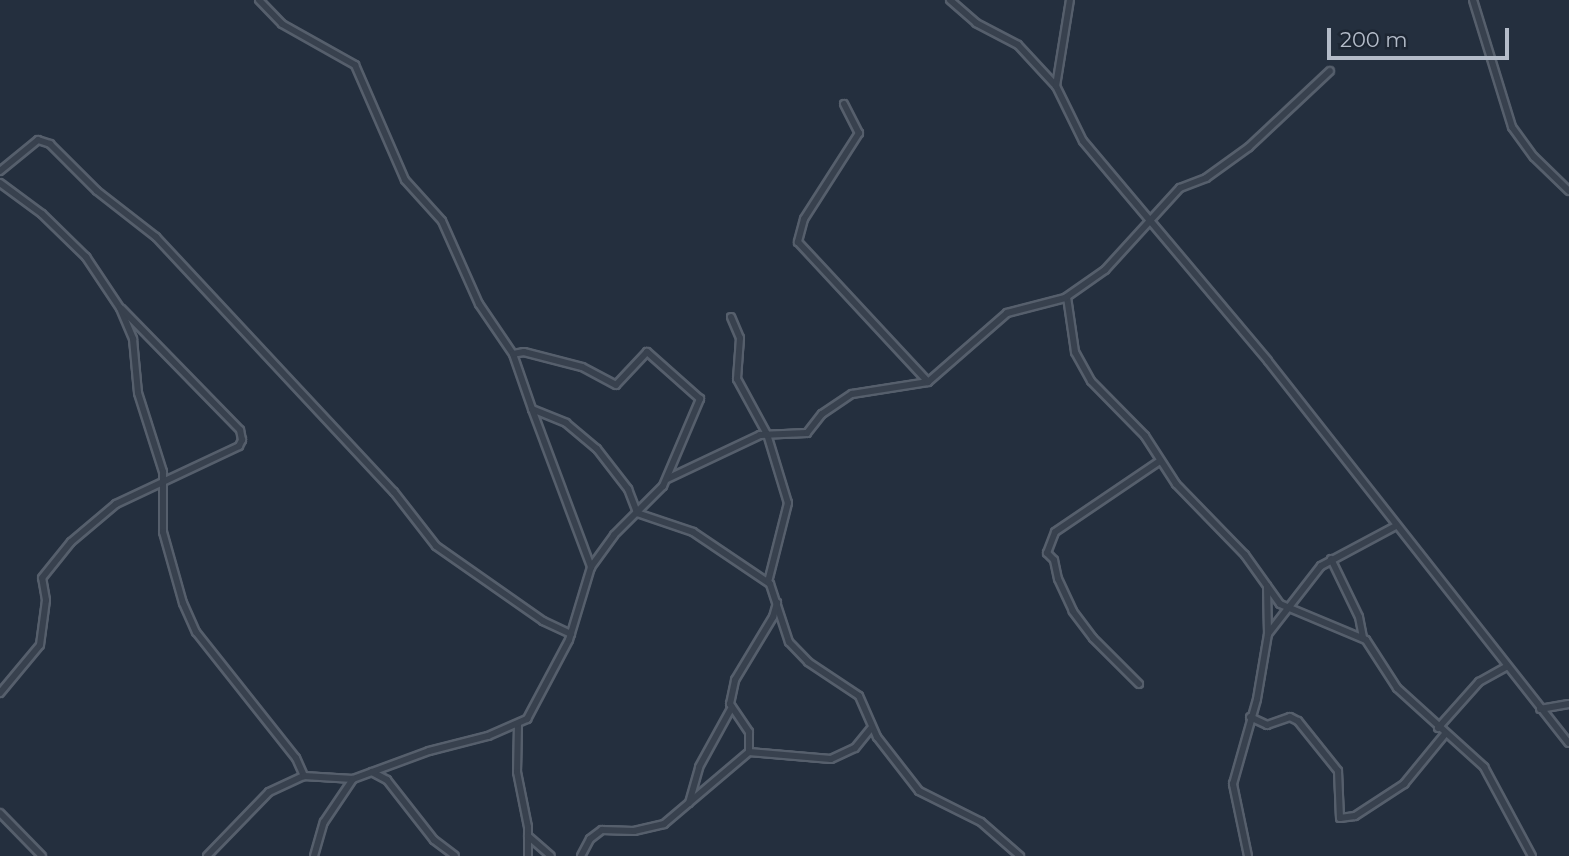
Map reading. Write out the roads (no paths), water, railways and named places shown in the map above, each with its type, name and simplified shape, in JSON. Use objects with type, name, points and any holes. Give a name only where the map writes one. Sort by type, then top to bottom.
[{"type":"street","points":[[259,0],[282,24],[355,65],[405,180],[442,221],[479,304],[513,354],[591,567]]},
{"type":"street","points":[[950,0],[976,23],[1017,45],[1056,86],[1083,141],[1268,361],[1506,667],[1569,743]]},
{"type":"street","points":[[1056,86],[1070,0]]},
{"type":"street","points":[[1473,0],[1513,127],[1534,157],[1569,191]]},
{"type":"street","points":[[667,479],[767,434],[807,433],[822,414],[852,394],[928,382],[1007,313],[1067,297],[1105,270],[1180,188],[1206,178],[1249,147],[1329,71]]},
{"type":"street","points":[[844,104],[859,132],[804,219],[798,242],[928,382]]},
{"type":"street","points":[[0,171],[34,142],[43,139],[50,144],[97,191],[156,237],[394,492],[436,546],[542,621],[571,634]]},
{"type":"street","points":[[0,183],[42,214],[86,257],[120,308],[243,435],[239,446],[159,481],[116,505],[55,559],[42,579],[46,600],[40,645],[0,693]]},
{"type":"street","points":[[1067,297],[1080,365],[1146,436],[1160,461],[1214,527],[1245,555],[1267,586],[1287,607],[1363,638]]},
{"type":"street","points":[[120,308],[133,339],[138,393],[163,472],[159,481],[169,562],[195,632],[296,758],[304,776]]},
{"type":"street","points":[[731,317],[740,338],[737,379],[767,434],[788,503],[768,582]]},
{"type":"street","points":[[207,856],[269,792],[304,776],[354,779],[518,725],[527,719],[571,634],[591,567],[667,479],[700,399],[648,352],[616,385],[598,372],[524,352],[513,354]]},
{"type":"street","points":[[532,409],[566,423],[597,449],[628,489],[637,513]]},
{"type":"street","points":[[1139,684],[1093,638],[1073,611],[1058,579],[1054,560],[1046,553],[1055,532],[1160,461]]},
{"type":"street","points":[[637,513],[688,529],[768,582],[789,642],[808,662],[859,696],[871,728],[926,797],[981,822],[1020,856]]},
{"type":"street","points":[[1268,634],[1287,607],[1331,559],[1396,526]]},
{"type":"street","points":[[1331,559],[1359,617],[1363,638],[1397,688],[1484,767],[1532,856]]},
{"type":"street","points":[[1248,856],[1233,784],[1268,634],[1267,586]]},
{"type":"street","points":[[689,803],[699,767],[732,707],[735,680],[773,617],[777,602]]},
{"type":"street","points":[[1438,728],[1479,682],[1506,667]]},
{"type":"street","points":[[1540,709],[1569,704]]},
{"type":"street","points":[[732,707],[749,733],[749,752]]},
{"type":"street","points":[[1250,717],[1267,725],[1290,716],[1298,721],[1338,771],[1339,818],[1355,816],[1404,784],[1445,734]]},
{"type":"street","points":[[518,725],[518,780],[528,836],[526,855]]},
{"type":"street","points":[[581,856],[590,839],[603,830],[656,827],[749,752],[831,758],[855,748],[871,728]]},
{"type":"street","points":[[372,772],[387,780],[434,840],[455,856]]},
{"type":"street","points":[[314,856],[324,822],[354,779]]},
{"type":"street","points":[[0,813],[42,856]]},
{"type":"street","points":[[528,836],[551,856]]}]
